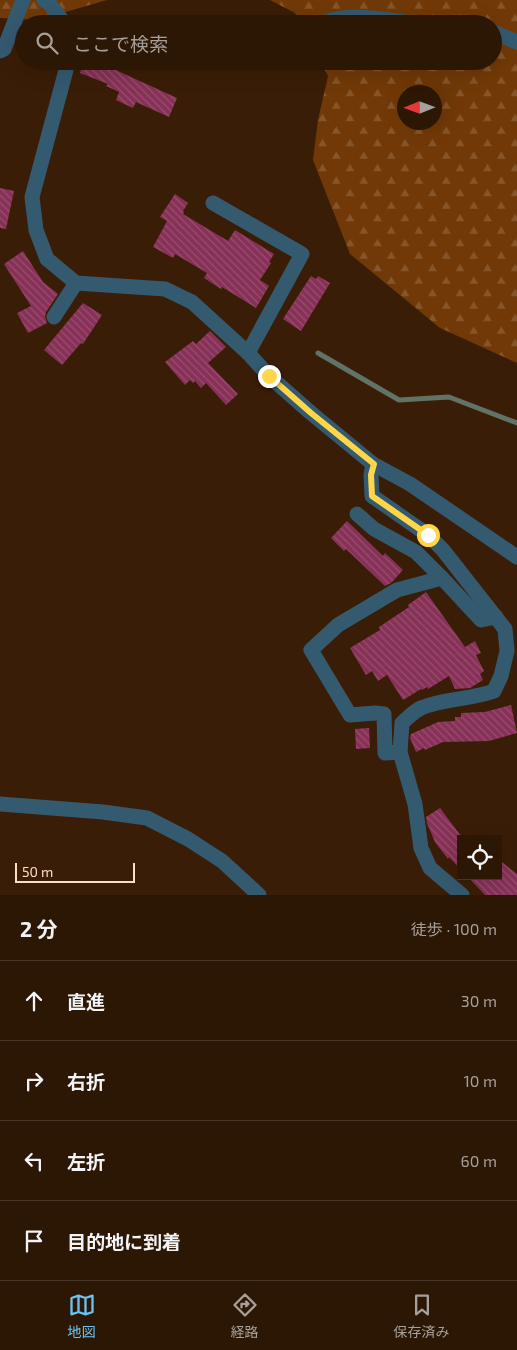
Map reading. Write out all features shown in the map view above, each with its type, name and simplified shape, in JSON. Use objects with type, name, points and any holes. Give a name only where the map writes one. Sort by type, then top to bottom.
[{"type":"street","points":[[17,15],[23,0]]},
{"type":"street","points":[[44,0],[50,3],[59,15]]},
{"type":"street","points":[[0,51],[4,49],[15,21]]},
{"type":"street","points":[[502,36],[517,42]]},
{"type":"street","points":[[66,70],[32,197],[36,230],[47,259],[76,283],[165,289],[192,302],[297,401],[374,464],[410,484],[517,558]]},
{"type":"street","points":[[213,203],[302,254],[248,354]]},
{"type":"street","points":[[54,317],[76,283]]},
{"type":"street","points":[[374,464],[371,475],[372,496],[394,510],[433,540],[505,629],[507,650],[501,676],[494,691],[483,695],[453,699],[419,709],[402,723],[400,752],[414,804],[421,848],[430,868],[462,895]]},
{"type":"street","points":[[356,514],[374,529],[416,552],[481,620],[496,617]]},
{"type":"street","points":[[400,752],[385,753],[384,714],[375,712],[350,715],[311,650],[338,625],[397,590],[442,578]]},
{"type":"street","points":[[0,804],[103,812],[147,818],[188,838],[222,861],[259,895]]},
{"type":"green space","points":[[0,0],[107,0],[55,15],[15,15],[15,19],[0,18]]},
{"type":"green space","points":[[270,0],[517,0],[517,363],[440,328],[350,254],[313,160],[318,120],[328,76],[325,70],[502,70],[502,15],[296,15]]},
{"type":"building","points":[[81,70],[116,70],[177,98],[169,117],[136,102],[133,108],[116,100],[119,92],[106,86],[108,84],[80,73]]},
{"type":"building","points":[[0,188],[14,191],[6,229],[0,228]]},
{"type":"building","points":[[175,194],[188,203],[183,214],[228,241],[235,230],[274,254],[269,262],[271,263],[260,280],[269,286],[256,308],[204,278],[207,273],[175,254],[173,258],[153,247],[167,221],[160,217]]},
{"type":"building","points":[[23,251],[43,282],[58,294],[46,312],[47,323],[28,333],[17,313],[31,306],[4,264]]},
{"type":"building","points":[[311,276],[316,279],[318,276],[330,283],[301,331],[283,319]]},
{"type":"building","points":[[83,303],[102,315],[83,344],[81,343],[62,365],[44,350]]},
{"type":"building","points":[[210,331],[226,347],[208,363],[238,394],[226,405],[206,383],[201,388],[195,381],[193,383],[190,380],[185,385],[165,362],[193,341],[196,344]]},
{"type":"building","points":[[347,521],[383,556],[385,553],[403,570],[391,583],[385,586],[346,549],[344,551],[331,538]]},
{"type":"building","points":[[426,592],[465,647],[475,641],[481,653],[476,655],[484,671],[480,674],[483,680],[470,688],[455,689],[449,676],[428,689],[427,687],[421,689],[403,700],[387,675],[378,681],[372,671],[366,675],[350,648],[380,630],[379,627],[409,607],[408,605]]},
{"type":"building","points":[[511,705],[517,733],[489,741],[443,742],[416,752],[410,738],[411,734],[438,722],[455,721],[455,717],[461,717],[461,713],[485,712]]},
{"type":"building","points":[[369,728],[370,748],[356,749],[355,729]]},
{"type":"building","points":[[440,808],[460,835],[457,835],[457,866],[449,857],[448,859],[435,842],[426,817]]},
{"type":"building","points":[[502,862],[517,874],[517,895],[485,895],[471,880],[502,880]]},
{"type":"waterway","points":[[318,353],[399,400],[449,397],[517,423]]},
{"type":"route","points":[[269,376],[374,464],[371,475],[372,496],[428,535]]}]
